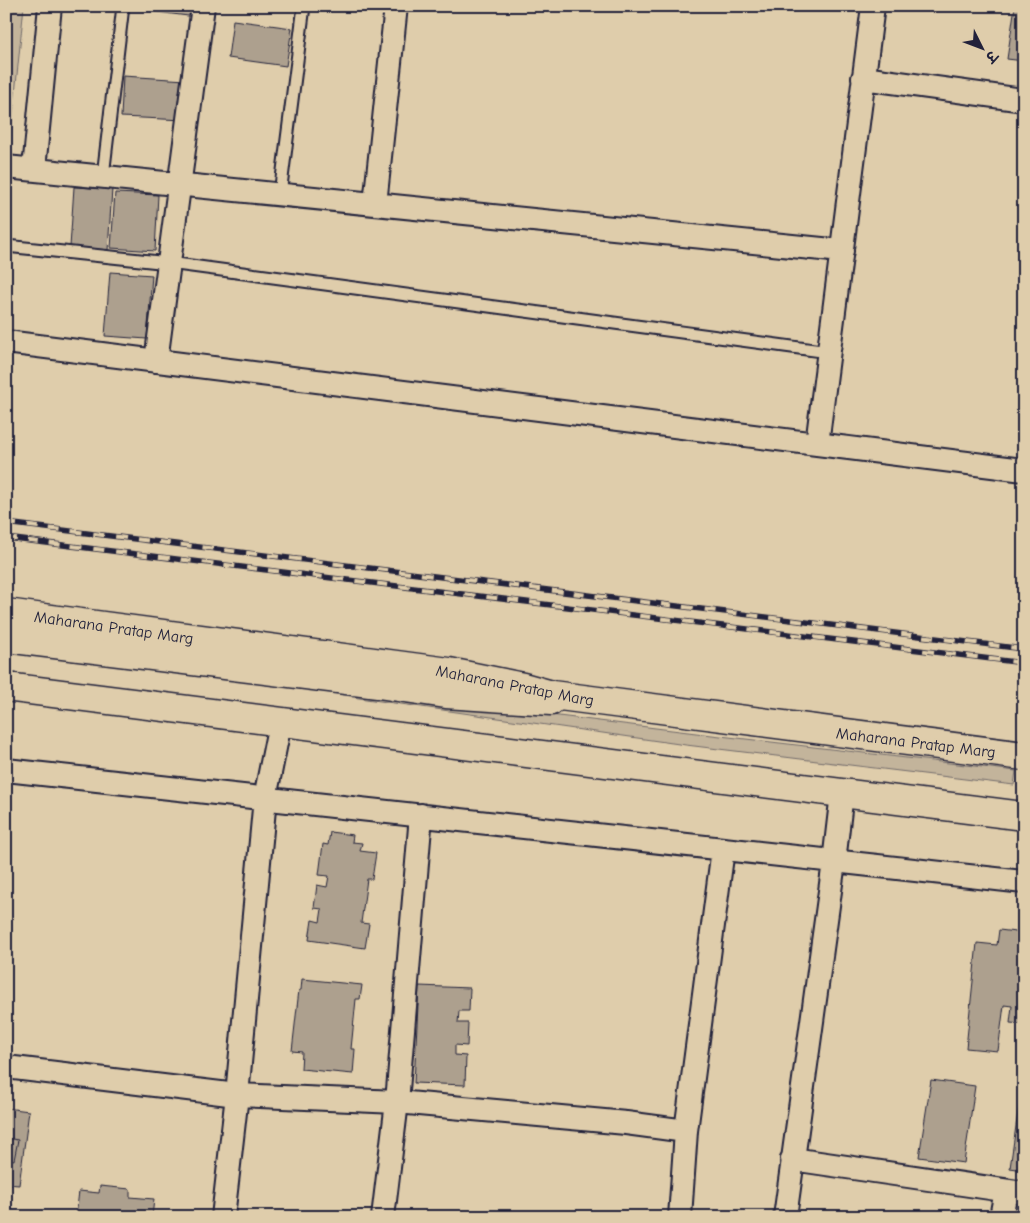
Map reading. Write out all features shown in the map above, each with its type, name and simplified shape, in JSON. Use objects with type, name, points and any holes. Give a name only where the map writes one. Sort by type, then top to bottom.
[{"type":"main road","name":"Maharana Pratap Marg","points":[[6,613],[448,672],[523,687],[552,695],[1024,756]]},
{"type":"main road","points":[[6,638],[454,695],[639,706]]},
{"type":"main road","points":[[6,687],[1024,816]]},
{"type":"street","points":[[34,169],[50,6]]},
{"type":"street","points":[[156,361],[203,6]]},
{"type":"street","points":[[376,204],[396,6]]},
{"type":"street","points":[[817,444],[873,6]]},
{"type":"street","points":[[864,78],[1024,100]]},
{"type":"street","points":[[6,167],[842,251]]},
{"type":"street","points":[[6,342],[1024,470]]},
{"type":"street","points":[[223,1217],[238,1095],[265,798],[280,723]]},
{"type":"street","points":[[6,770],[1024,882]]},
{"type":"street","points":[[785,1217],[842,793]]},
{"type":"street","points":[[383,1217],[397,1102],[421,815]]},
{"type":"street","points":[[680,1217],[686,1131],[723,848]]},
{"type":"street","points":[[6,1067],[238,1095],[397,1102],[626,1123],[686,1131]]},
{"type":"street","points":[[792,1159],[1015,1192],[1001,1217]]},
{"type":"lane","points":[[103,176],[122,6]]},
{"type":"lane","points":[[280,194],[304,6]]},
{"type":"lane","points":[[6,246],[169,263],[829,352]]},
{"type":"shaded area","points":[[6,6],[24,6],[11,134],[6,133]]},
{"type":"shaded area","points":[[352,694],[494,708],[1016,771],[1014,785],[686,745],[352,697]]},
{"type":"building","points":[[133,6],[198,6],[196,17],[133,9]]},
{"type":"building","points":[[1015,6],[1024,6],[1024,61],[1007,59]]},
{"type":"building","points":[[233,20],[292,28],[286,66],[228,58]]},
{"type":"building","points":[[123,76],[186,80],[184,120],[121,117]]},
{"type":"building","points":[[74,187],[112,189],[108,250],[70,247]]},
{"type":"building","points":[[115,193],[158,195],[155,251],[111,248]]},
{"type":"building","points":[[110,272],[152,275],[147,339],[105,336]]},
{"type":"building","points":[[330,832],[353,835],[352,842],[362,843],[360,851],[376,853],[372,879],[367,879],[361,923],[369,924],[365,948],[309,940],[312,920],[320,922],[322,909],[314,908],[317,885],[327,887],[329,876],[319,875],[323,844],[328,845]]},
{"type":"building","points":[[999,930],[1024,933],[1024,1024],[1010,1023],[1012,1006],[1004,1005],[998,1051],[966,1048],[977,943],[997,945]]},
{"type":"building","points":[[302,979],[362,985],[360,999],[356,999],[351,1049],[355,1049],[353,1074],[301,1069],[302,1052],[292,1051]]},
{"type":"building","points":[[419,986],[470,988],[469,1011],[459,1011],[458,1023],[468,1023],[467,1046],[455,1045],[455,1055],[466,1056],[465,1085],[414,1083]]},
{"type":"building","points":[[931,1080],[975,1086],[964,1163],[919,1157]]},
{"type":"building","points":[[1021,1091],[1024,1092],[1024,1170],[1010,1168]]},
{"type":"building","points":[[6,1108],[29,1111],[19,1185],[6,1184]]},
{"type":"building","points":[[6,1138],[18,1140],[14,1160],[6,1158]]},
{"type":"building","points":[[100,1186],[130,1189],[130,1197],[154,1199],[152,1217],[76,1217],[79,1191],[99,1193]]},
{"type":"railway","points":[[6,523],[1024,649]]},
{"type":"railway","points":[[6,538],[1024,663]]}]
